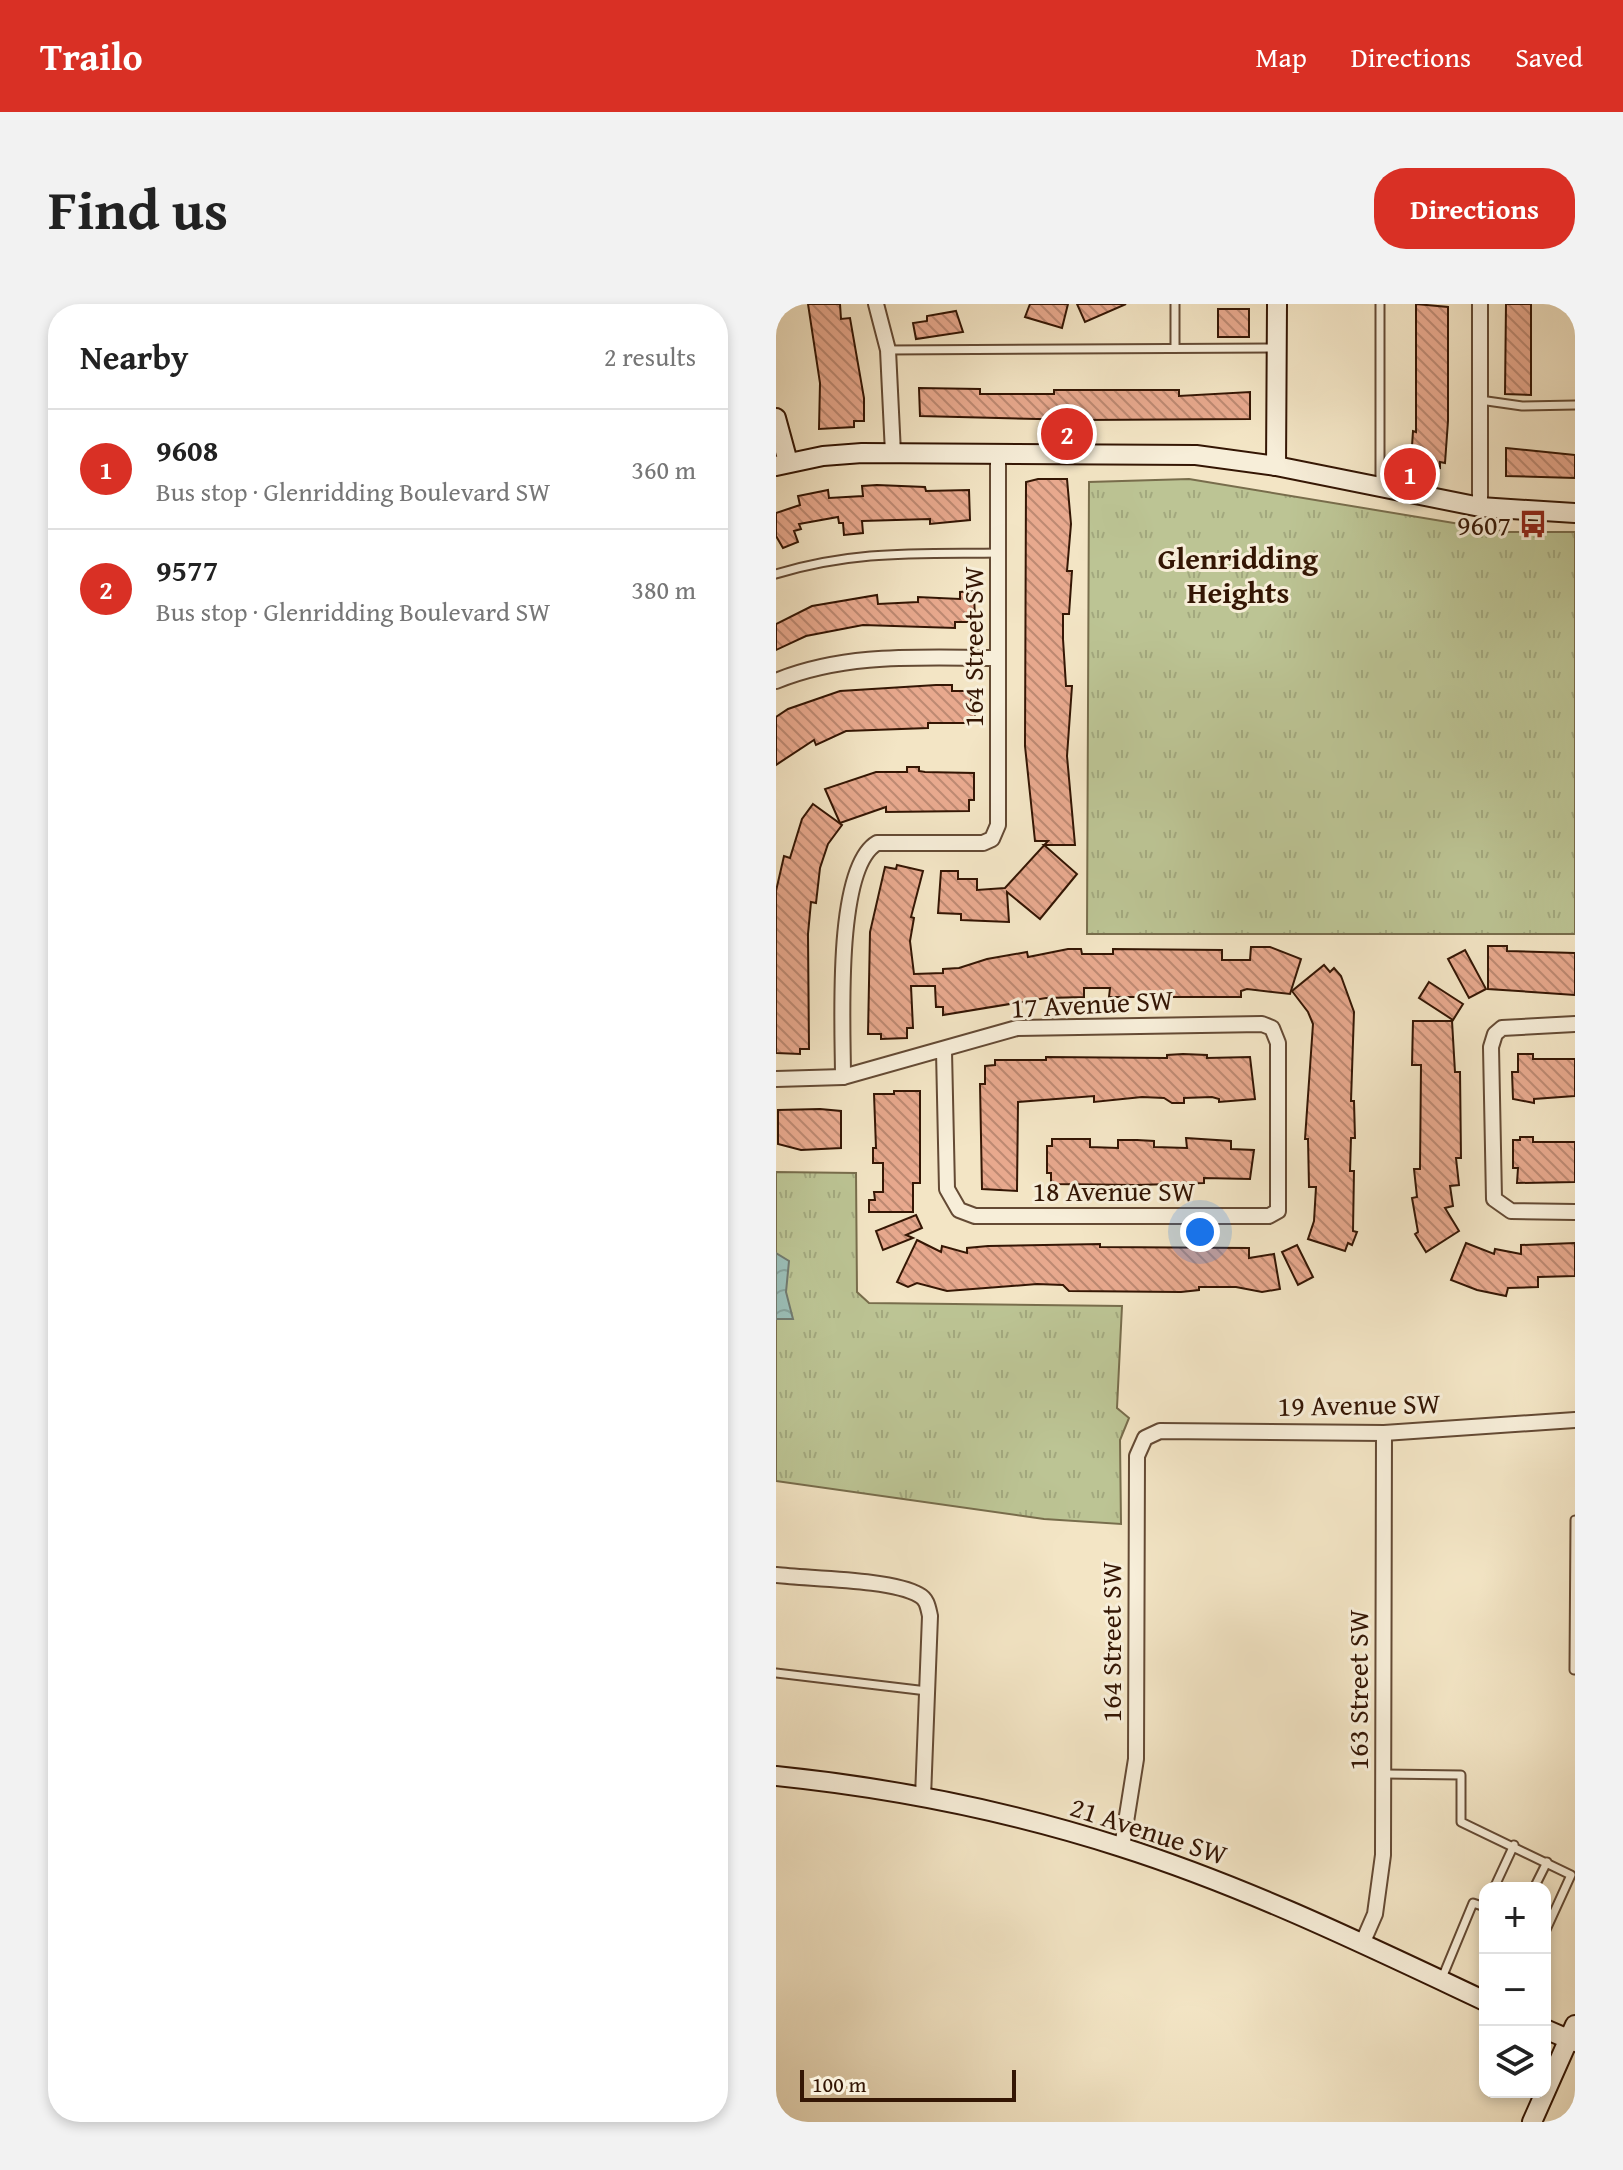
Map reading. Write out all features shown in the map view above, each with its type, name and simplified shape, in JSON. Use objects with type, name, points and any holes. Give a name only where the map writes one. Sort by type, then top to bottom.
[{"type":"street","points":[[876,304],[888,350],[893,453]]},
{"type":"street","points":[[1276,466],[1277,304]]},
{"type":"street","points":[[1480,304],[1480,507]]},
{"type":"street","points":[[776,418],[782,464],[823,456],[893,453],[1169,453],[1276,466],[1480,507],[1575,513]]},
{"type":"street","name":"164 Street SW","points":[[843,1077],[844,956],[858,864],[866,849],[877,843],[974,844],[992,839],[998,816],[998,454]]},
{"type":"street","points":[[776,681],[810,667],[843,661],[998,658]]},
{"type":"street","name":"17 Avenue SW","points":[[776,1079],[843,1077],[1017,1028],[1262,1024],[1272,1028],[1279,1060],[1278,1211],[1269,1216]]},
{"type":"street","points":[[1575,1024],[1502,1028],[1495,1034],[1491,1047],[1492,1188],[1501,1206],[1527,1212],[1575,1212]]},
{"type":"street","name":"18 Avenue SW","points":[[944,1051],[947,1189],[959,1210],[975,1216],[1269,1216]]},
{"type":"street","name":"19 Avenue SW","points":[[1145,1438],[1160,1431],[1384,1433],[1575,1420]]},
{"type":"street","name":"163 Street SW","points":[[1362,1944],[1379,1894],[1385,1774],[1384,1433]]},
{"type":"street","name":"164 Street SW","points":[[1122,1847],[1135,1778],[1137,1456],[1145,1438]]},
{"type":"street","points":[[776,1575],[894,1587],[921,1595],[930,1616],[923,1797]]},
{"type":"street","name":"21 Avenue SW","points":[[776,1776],[980,1808],[1122,1847],[1254,1896],[1479,1998]]},
{"type":"street","points":[[1532,2122],[1573,2035],[1551,2030]]},
{"type":"lane","points":[[1175,304],[1175,348]]},
{"type":"lane","points":[[1380,304],[1380,488]]},
{"type":"lane","points":[[888,350],[1277,348]]},
{"type":"lane","points":[[1480,400],[1522,406],[1575,405]]},
{"type":"lane","points":[[776,574],[821,560],[861,554],[999,553]]},
{"type":"lane","points":[[1574,1670],[1575,1520]]},
{"type":"lane","points":[[776,1673],[927,1691]]},
{"type":"lane","points":[[1385,1774],[1461,1775],[1461,1822],[1573,1875],[1551,1920]]},
{"type":"lane","points":[[1497,1882],[1514,1845]]},
{"type":"lane","points":[[1537,1882],[1547,1862]]},
{"type":"lane","points":[[1441,1980],[1473,1903],[1479,1905]]},
{"type":"green space","points":[[1189,479],[1508,532],[1575,532],[1575,934],[1087,934],[1089,482]]},
{"type":"green space","points":[[776,1172],[856,1173],[857,1292],[869,1303],[1122,1306],[1117,1408],[1129,1418],[1120,1440],[1121,1524],[1044,1519],[776,1481]]},
{"type":"water","points":[[776,1253],[789,1261],[786,1292],[793,1319],[776,1319]]},
{"type":"building","points":[[808,304],[840,304],[841,319],[850,318],[864,398],[864,421],[854,421],[854,427],[819,429],[820,383]]},
{"type":"building","points":[[1030,304],[1068,304],[1062,328],[1025,317]]},
{"type":"building","points":[[1077,304],[1126,304],[1085,322]]},
{"type":"building","points":[[1416,304],[1448,307],[1448,421],[1445,463],[1440,462],[1440,468],[1411,461],[1413,431],[1416,432]]},
{"type":"building","points":[[1506,304],[1531,304],[1531,395],[1505,394]]},
{"type":"building","points":[[1218,309],[1249,309],[1249,337],[1218,337]]},
{"type":"building","points":[[956,311],[963,332],[916,339],[913,323],[927,321],[927,316]]},
{"type":"building","points":[[919,388],[980,389],[980,394],[1054,394],[1054,390],[1179,390],[1179,396],[1250,392],[1250,419],[1080,420],[920,416]]},
{"type":"building","points":[[1506,448],[1575,455],[1575,478],[1506,476]]},
{"type":"building","points":[[1067,479],[1071,524],[1067,571],[1072,571],[1069,614],[1063,614],[1063,639],[1066,686],[1072,686],[1067,756],[1075,845],[1044,845],[1048,841],[1035,841],[1025,746],[1026,482]]},
{"type":"building","points":[[862,486],[925,487],[926,491],[969,490],[970,520],[930,524],[930,519],[862,521],[863,533],[844,535],[843,523],[839,523],[838,517],[799,524],[801,529],[794,531],[798,542],[783,548],[776,536],[776,513],[800,505],[798,496],[828,490],[829,498],[863,496]]},
{"type":"building","points":[[974,591],[975,622],[955,622],[955,628],[863,625],[806,636],[776,650],[776,624],[812,606],[877,595],[878,604],[918,602],[918,597],[960,599],[960,592]]},
{"type":"building","points":[[952,685],[952,691],[971,691],[971,702],[975,702],[975,723],[928,723],[928,728],[846,731],[816,745],[814,740],[776,765],[776,717],[788,709],[840,691]]},
{"type":"building","points":[[907,767],[919,767],[919,771],[925,772],[974,773],[974,800],[969,800],[969,811],[886,812],[886,807],[840,823],[825,789],[876,772],[907,772]]},
{"type":"building","points":[[813,804],[842,825],[828,844],[820,868],[816,903],[811,902],[808,934],[809,1049],[800,1049],[800,1054],[776,1053],[776,891],[784,856],[790,858],[802,819]]},
{"type":"building","points":[[1044,845],[1077,874],[1040,919],[1007,892],[1009,922],[961,920],[961,914],[938,913],[941,871],[958,871],[958,879],[977,879],[977,890],[1005,888]]},
{"type":"building","points":[[897,865],[923,871],[911,917],[914,918],[910,941],[914,974],[943,973],[943,969],[959,968],[987,959],[1027,952],[1028,957],[1068,949],[1081,949],[1082,954],[1113,954],[1113,949],[1222,950],[1222,960],[1250,960],[1251,947],[1270,947],[1301,959],[1290,994],[1247,989],[1241,991],[1241,997],[1109,997],[1110,988],[1084,988],[1084,997],[1046,998],[943,1015],[943,1007],[936,1007],[935,986],[911,986],[913,1028],[907,1028],[907,1038],[881,1039],[881,1034],[868,1034],[870,932],[885,867],[896,869]]},
{"type":"building","points":[[1488,946],[1507,946],[1507,951],[1575,953],[1575,995],[1488,989]]},
{"type":"building","points":[[1465,950],[1486,989],[1469,998],[1448,959]]},
{"type":"building","points":[[1324,965],[1330,972],[1334,968],[1341,976],[1354,1012],[1351,1101],[1354,1101],[1355,1138],[1351,1138],[1350,1171],[1354,1171],[1353,1231],[1357,1232],[1352,1245],[1348,1243],[1345,1251],[1308,1239],[1314,1221],[1316,1187],[1309,1187],[1308,1139],[1305,1139],[1313,1024],[1292,991]]},
{"type":"building","points":[[1429,982],[1463,1004],[1453,1020],[1419,998]]},
{"type":"building","points":[[1413,1021],[1452,1021],[1455,1072],[1460,1072],[1461,1158],[1456,1158],[1459,1185],[1450,1186],[1453,1206],[1445,1208],[1459,1231],[1426,1252],[1415,1234],[1418,1232],[1412,1198],[1417,1197],[1414,1169],[1420,1169],[1421,1065],[1412,1065]]},
{"type":"building","points":[[1518,1054],[1533,1054],[1533,1059],[1575,1059],[1575,1096],[1534,1099],[1534,1103],[1513,1099],[1512,1072],[1518,1072]]},
{"type":"building","points":[[1167,1055],[1207,1055],[1207,1058],[1250,1057],[1255,1099],[1219,1102],[1219,1099],[1212,1097],[1184,1098],[1184,1103],[1172,1103],[1164,1098],[1142,1097],[1094,1102],[1094,1096],[1018,1102],[1017,1191],[982,1189],[980,1084],[985,1084],[985,1066],[995,1065],[995,1060],[1046,1060],[1046,1057],[1167,1058]]},
{"type":"building","points":[[894,1091],[920,1091],[920,1183],[913,1183],[913,1212],[869,1212],[869,1200],[875,1200],[874,1192],[883,1192],[883,1163],[873,1163],[873,1148],[876,1148],[874,1094],[894,1094]]},
{"type":"building","points":[[778,1110],[841,1111],[841,1148],[801,1150],[778,1144]]},
{"type":"building","points":[[1520,1137],[1533,1137],[1533,1142],[1575,1142],[1575,1182],[1517,1183],[1518,1168],[1513,1168],[1513,1140],[1520,1140]]},
{"type":"building","points":[[1186,1138],[1231,1141],[1231,1149],[1254,1150],[1250,1179],[1204,1178],[1204,1183],[1137,1185],[1051,1184],[1051,1173],[1047,1173],[1047,1146],[1052,1146],[1052,1139],[1090,1139],[1090,1147],[1118,1148],[1118,1140],[1137,1140],[1154,1141],[1154,1147],[1187,1148]]},
{"type":"building","points":[[916,1215],[922,1228],[906,1235],[913,1238],[883,1250],[876,1231]]},
{"type":"building","points":[[917,1240],[941,1252],[942,1246],[967,1253],[967,1248],[988,1246],[1100,1244],[1100,1247],[1249,1248],[1249,1258],[1274,1254],[1280,1289],[1262,1292],[1236,1287],[1199,1287],[1199,1290],[1181,1292],[1069,1291],[1063,1285],[1037,1284],[947,1291],[917,1283],[908,1287],[897,1282]]},
{"type":"building","points":[[1466,1243],[1494,1254],[1495,1249],[1521,1254],[1521,1245],[1575,1243],[1575,1276],[1538,1277],[1538,1287],[1508,1288],[1506,1296],[1477,1290],[1451,1280]]},
{"type":"building","points":[[1297,1245],[1313,1277],[1298,1285],[1282,1252]]},
{"type":"place","name":"9577","points":[[1067,434]]},
{"type":"place","name":"9608","points":[[1410,474]]},
{"type":"place","name":"9607","points":[[1533,524]]},
{"type":"district","name":"Glenridding Heights","points":[[1238,575]]}]
